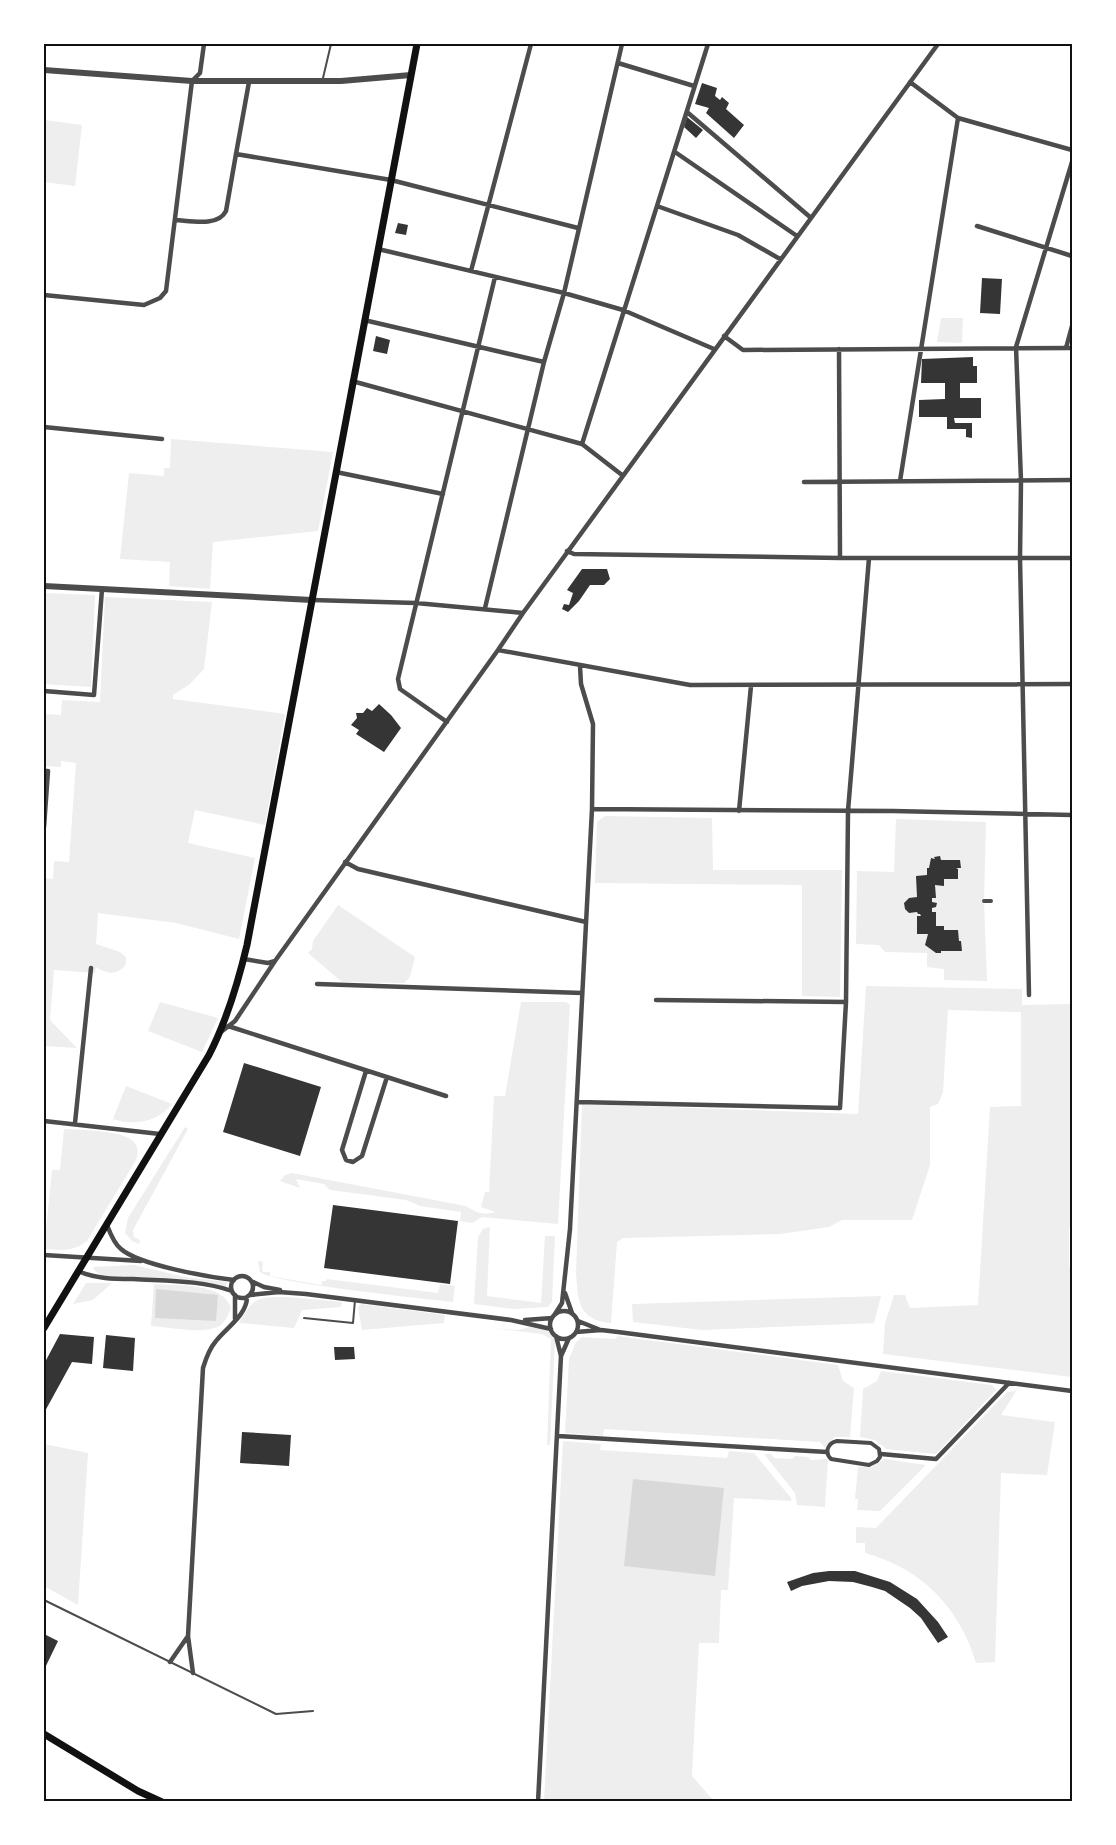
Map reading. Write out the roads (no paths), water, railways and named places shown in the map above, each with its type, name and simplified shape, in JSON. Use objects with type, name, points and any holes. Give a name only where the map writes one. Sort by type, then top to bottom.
[{"type":"main road","points":[[44,1328],[220,1033],[234,996],[243,959],[417,44]]},
{"type":"main road","points":[[44,1734],[138,1791],[162,1802]]},
{"type":"street","points":[[44,295],[144,305],[154,302],[166,291],[192,81],[200,73],[204,44]]},
{"type":"street","points":[[471,271],[531,44]]},
{"type":"street","points":[[485,608],[544,362],[564,293],[621,44]]},
{"type":"street","points":[[582,444],[708,44]]},
{"type":"street","points":[[220,1033],[235,1021],[345,862],[622,475],[938,44]]},
{"type":"street","points":[[618,63],[694,86]]},
{"type":"street","points":[[44,70],[192,81],[249,82],[322,81],[411,75]]},
{"type":"street","points":[[176,219],[197,222],[218,220],[223,217],[226,211],[249,82]]},
{"type":"street","points":[[910,82],[958,118],[1072,150]]},
{"type":"street","points":[[687,112],[810,217]]},
{"type":"street","points":[[900,481],[958,118]]},
{"type":"street","points":[[675,152],[797,236]]},
{"type":"street","points":[[236,154],[391,180],[578,228]]},
{"type":"street","points":[[1029,994],[1020,558],[1021,481],[1016,347],[1072,162]]},
{"type":"street","points":[[657,206],[738,235],[780,259]]},
{"type":"street","points":[[977,226],[1072,256]]},
{"type":"street","points":[[378,249],[564,293],[623,310],[714,350]]},
{"type":"street","points":[[447,722],[400,689],[398,684],[495,277]]},
{"type":"street","points":[[364,320],[544,362]]},
{"type":"street","points":[[1066,348],[1072,326]]},
{"type":"street","points":[[724,336],[743,350],[1072,348]]},
{"type":"street","points":[[839,349],[840,558]]},
{"type":"street","points":[[352,381],[582,444],[622,475]]},
{"type":"street","points":[[44,427],[162,439]]},
{"type":"street","points":[[336,472],[443,494]]},
{"type":"street","points":[[804,482],[1072,480]]},
{"type":"street","points":[[567,552],[574,554],[840,558],[1072,558]]},
{"type":"street","points":[[578,1102],[840,1108],[846,1002],[848,811],[869,558]]},
{"type":"street","points":[[44,586],[416,603],[523,613]]},
{"type":"street","points":[[44,691],[94,695],[102,589]]},
{"type":"street","points":[[498,650],[690,685],[1072,684]]},
{"type":"street","points":[[551,1329],[554,1316],[561,1307],[570,1229],[592,809],[594,732],[581,684],[580,666]]},
{"type":"street","points":[[739,811],[751,686]]},
{"type":"street","points":[[44,771],[48,771],[44,826]]},
{"type":"street","points":[[592,809],[1072,815]]},
{"type":"street","points":[[345,862],[358,869],[586,922]]},
{"type":"street","points":[[984,901],[991,901]]},
{"type":"street","points":[[243,959],[268,963],[275,961]]},
{"type":"street","points":[[75,1123],[91,968]]},
{"type":"street","points":[[317,984],[582,993]]},
{"type":"street","points":[[656,1000],[846,1002]]},
{"type":"street","points":[[228,1026],[446,1096]]},
{"type":"street","points":[[366,1071],[342,1150],[346,1160],[353,1162],[362,1156],[387,1077]]},
{"type":"street","points":[[44,1121],[160,1134]]},
{"type":"street","points":[[107,1225],[118,1248],[143,1261]]},
{"type":"street","points":[[44,1256],[143,1261],[234,1280],[244,1276],[264,1287],[511,1320],[551,1329],[556,1336],[561,1356],[538,1802]]},
{"type":"street","points":[[78,1271],[96,1278],[188,1282],[214,1286],[233,1293],[239,1298],[279,1292],[306,1294]]},
{"type":"street","points":[[234,1280],[235,1320]]},
{"type":"street","points":[[193,1673],[188,1636],[203,1368],[210,1349],[247,1303],[253,1288],[251,1281]]},
{"type":"street","points":[[564,1287],[566,1301],[578,1321],[601,1330]]},
{"type":"street","points":[[511,1320],[554,1316],[564,1311],[572,1314]]},
{"type":"street","points":[[576,1332],[578,1321]]},
{"type":"street","points":[[561,1356],[569,1338],[576,1332],[601,1330],[1072,1391]]},
{"type":"street","points":[[556,1336],[569,1338]]},
{"type":"street","points":[[881,1454],[936,1459],[1009,1383]]},
{"type":"street","points":[[558,1436],[827,1452]]},
{"type":"street","points":[[837,1441],[871,1443],[877,1446],[881,1454],[877,1461],[869,1464],[837,1462],[829,1458],[827,1452],[829,1446],[837,1441]]},
{"type":"street","points":[[170,1662],[188,1636]]},
{"type":"lane","points":[[322,81],[331,44]]},
{"type":"lane","points":[[304,1318],[353,1323],[355,1300]]},
{"type":"lane","points":[[44,1600],[276,1714],[314,1711]]}]
